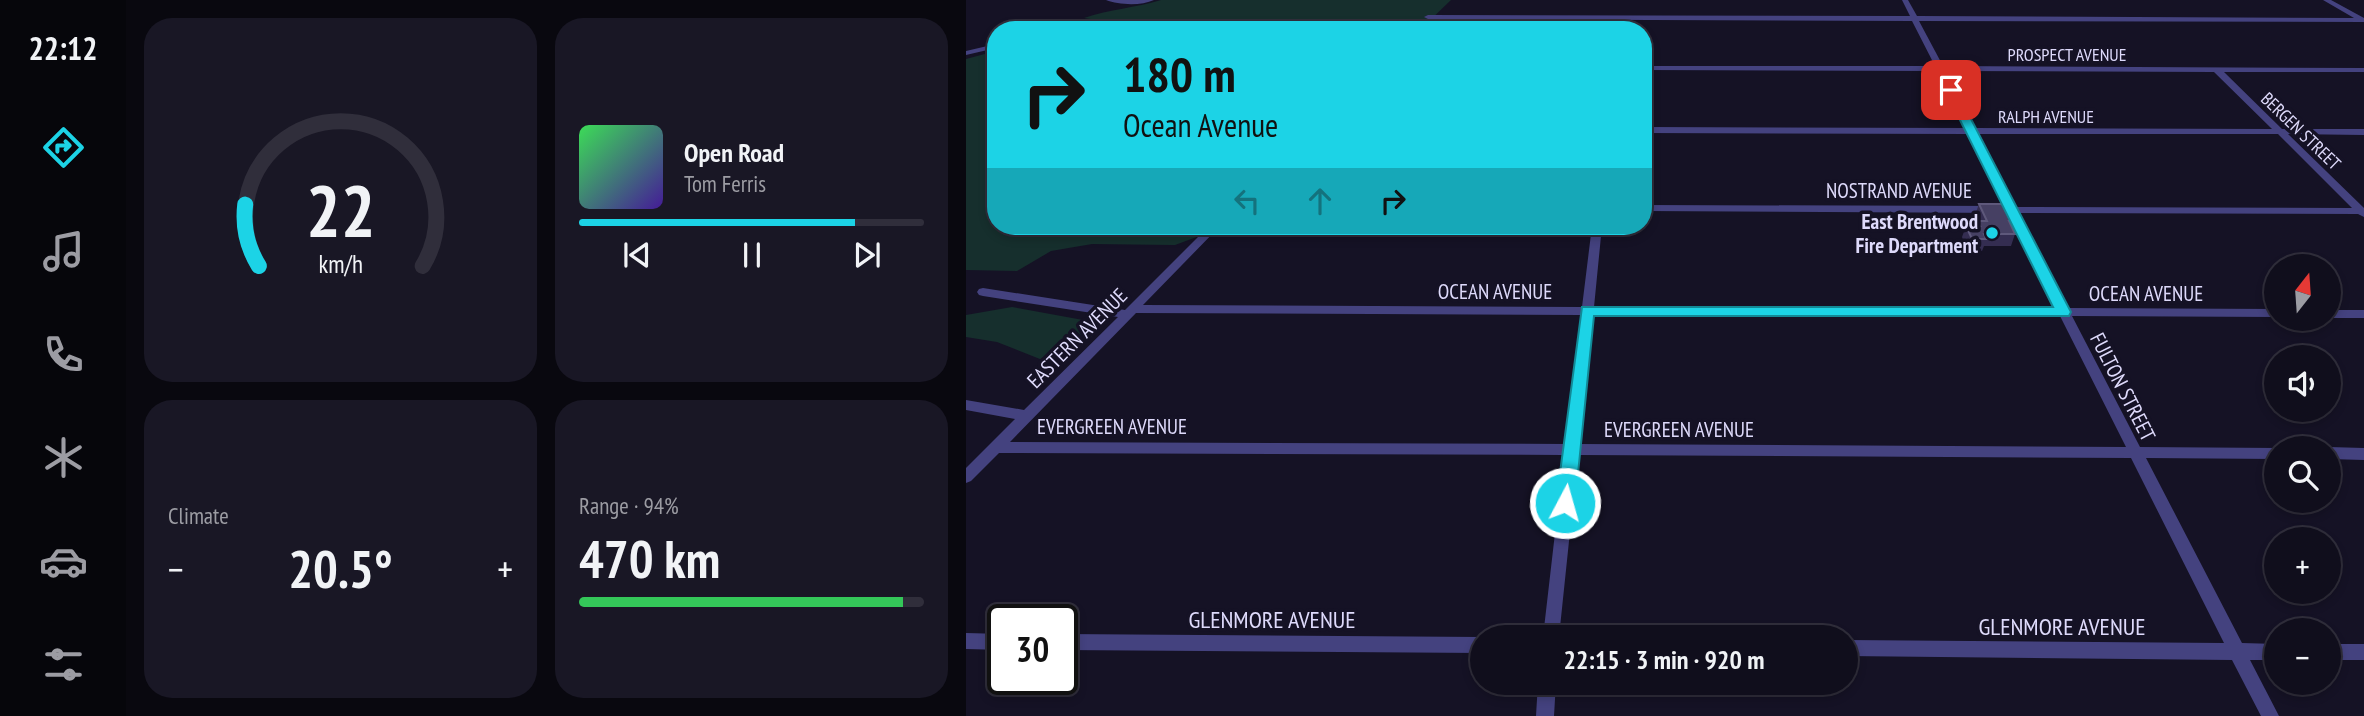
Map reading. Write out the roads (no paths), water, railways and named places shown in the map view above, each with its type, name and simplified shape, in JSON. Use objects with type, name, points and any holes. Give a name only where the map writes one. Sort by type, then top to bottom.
[{"type":"street","points":[[1109,0],[1150,0]]},
{"type":"street","name":"FULTON STREET","points":[[1905,0],[2270,716]]},
{"type":"street","points":[[2326,0],[2364,20]]},
{"type":"street","points":[[1429,17],[2364,20]]},
{"type":"street","points":[[966,43],[982,49]]},
{"type":"street","points":[[966,53],[987,48]]},
{"type":"street","name":"PROSPECT AVENUE","points":[[1652,68],[2364,70]]},
{"type":"street","name":"BERGEN STREET","points":[[2217,70],[2363,212]]},
{"type":"street","name":"RALPH AVENUE","points":[[1652,130],[2364,132]]},
{"type":"street","name":"NOSTRAND AVENUE","points":[[1652,208],[2363,212]]},
{"type":"street","name":"EASTERN AVENUE","points":[[966,477],[1206,235]]},
{"type":"street","points":[[1552,625],[1596,235]]},
{"type":"street","name":"OCEAN AVENUE","points":[[983,292],[1130,311],[2264,313]]},
{"type":"street","points":[[2342,314],[2364,314]]},
{"type":"street","points":[[966,405],[1027,416]]},
{"type":"street","name":"EVERGREEN AVENUE","points":[[997,447],[2264,453]]},
{"type":"street","points":[[2341,453],[2364,454]]},
{"type":"street","points":[[966,641],[987,642]]},
{"type":"street","name":"GLENMORE AVENUE","points":[[1078,642],[1470,645]]},
{"type":"street","name":"GLENMORE AVENUE","points":[[1858,648],[2264,652]]},
{"type":"street","points":[[2341,652],[2364,652]]},
{"type":"street","points":[[1545,716],[1546,695]]},
{"type":"place","name":"East Brentwood Fire Department","points":[[1992,233]]}]
